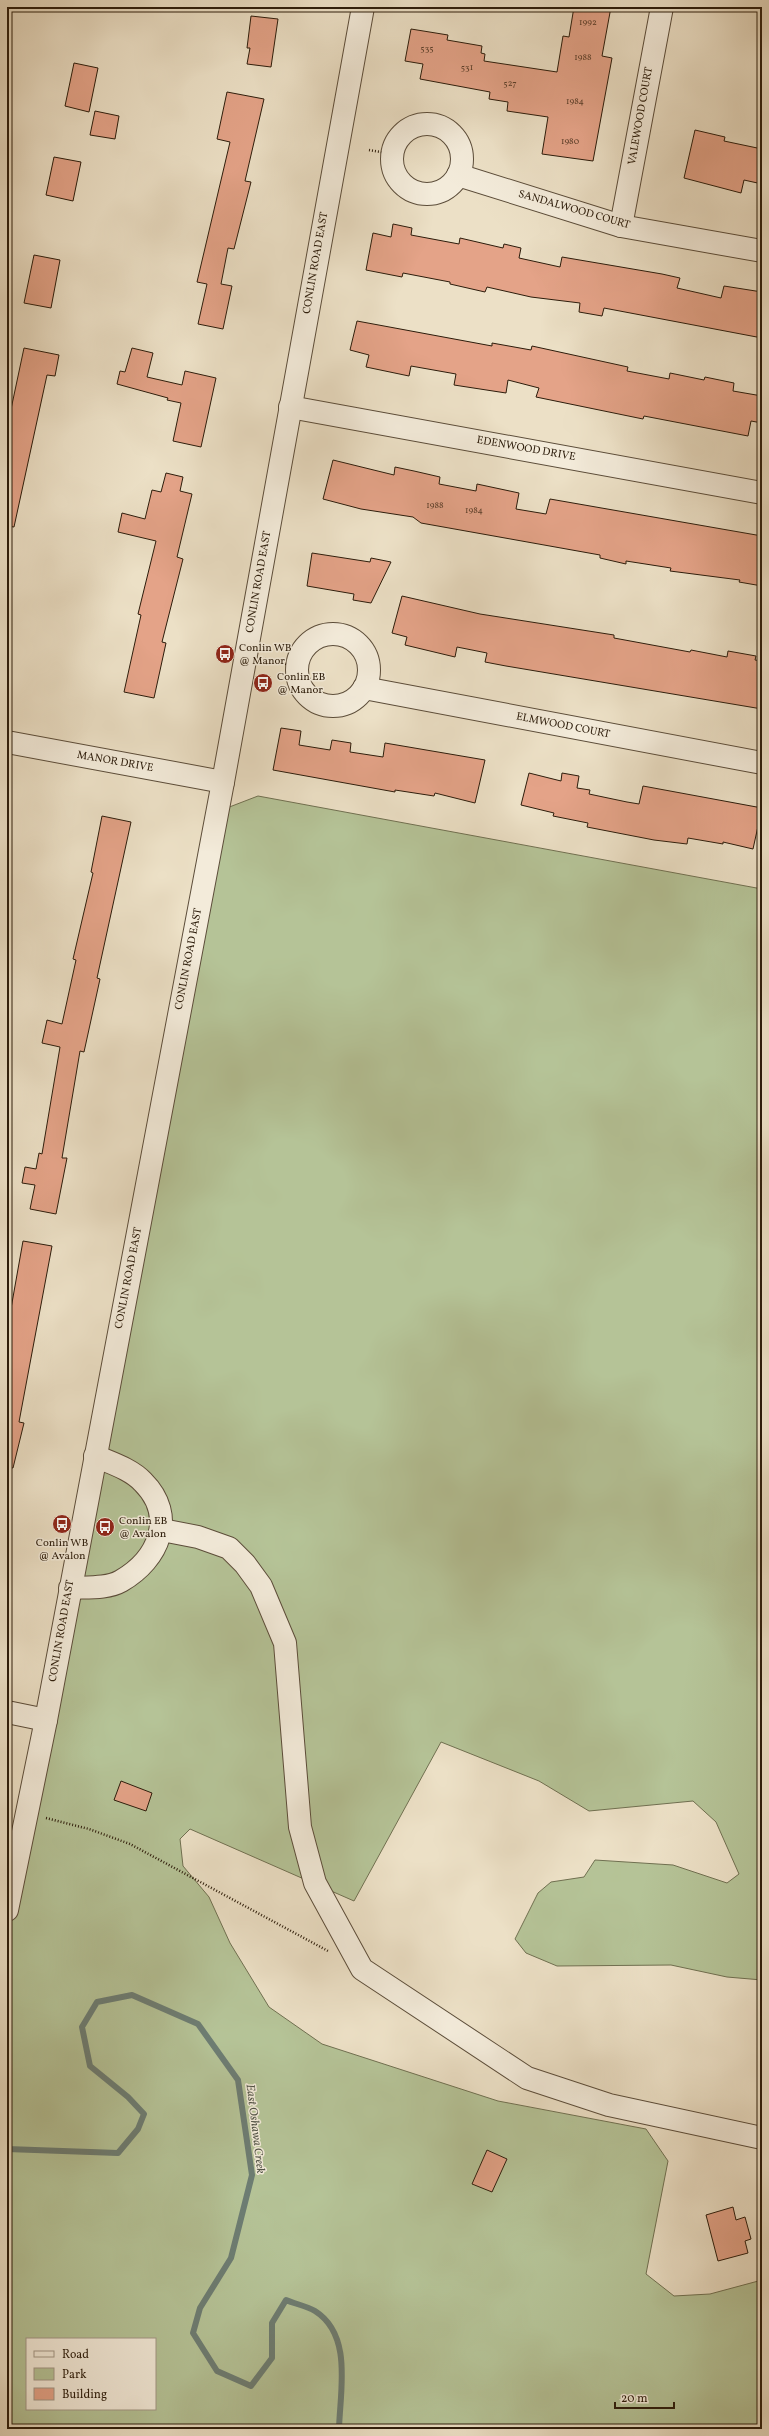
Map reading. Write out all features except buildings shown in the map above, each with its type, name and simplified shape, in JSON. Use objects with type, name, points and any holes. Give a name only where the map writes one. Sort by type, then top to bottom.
[{"type":"street","name":"CONLIN ROAD EAST","points":[[7,1910],[46,1720],[223,782],[363,7]]},
{"type":"street","name":"VALEWOOD COURT","points":[[621,226],[662,7]]},
{"type":"street","points":[[430,123],[444,128],[456,138],[462,151],[462,166],[458,175],[445,190],[433,194],[421,194],[410,190],[400,183],[394,172],[393,154],[394,146],[402,133],[415,125],[430,123]]},
{"type":"street","name":"SANDALWOOD COURT","points":[[458,175],[621,226],[762,251]]},
{"type":"street","name":"EDENWOOD DRIVE","points":[[290,407],[762,493]]},
{"type":"street","points":[[326,635],[342,635],[352,639],[361,647],[366,656],[369,667],[364,688],[357,697],[347,704],[335,706],[324,705],[313,700],[304,692],[299,682],[297,670],[298,660],[311,642],[326,635]]},
{"type":"street","name":"ELMWOOD COURT","points":[[364,688],[762,763]]},
{"type":"street","name":"MANOR DRIVE","points":[[7,742],[223,782]]},
{"type":"street","points":[[70,1588],[104,1586],[121,1582],[140,1566],[156,1547],[162,1530],[160,1509],[143,1482],[127,1470],[95,1456]]},
{"type":"street","points":[[162,1530],[198,1537],[229,1548],[245,1564],[262,1586],[285,1643],[300,1827],[315,1883],[362,1969],[527,2078],[609,2105],[762,2138]]},
{"type":"street","points":[[7,1712],[46,1720]]},
{"type":"path","points":[[369,150],[393,154]]},
{"type":"path","points":[[245,656],[276,661],[297,670]]},
{"type":"path","points":[[26,1813],[89,1829],[130,1844],[334,1954]]},
{"type":"green space","points":[[258,796],[762,889],[762,1980],[727,1977],[671,1965],[557,1966],[526,1953],[515,1939],[538,1893],[551,1882],[584,1877],[595,1860],[673,1865],[727,1883],[739,1874],[716,1822],[693,1801],[589,1811],[539,1781],[441,1742],[354,1901],[190,1829],[180,1839],[183,1866],[209,1897],[230,1943],[269,2007],[322,2044],[498,2101],[646,2129],[668,2161],[646,2274],[674,2296],[710,2294],[762,2280],[762,2429],[7,2429],[7,1922],[20,1841],[219,811]]},
{"type":"waterway","name":"East Oshawa Creek","points":[[7,2149],[118,2153],[138,2129],[144,2114],[128,2097],[90,2066],[82,2027],[97,2002],[132,1995],[198,2024],[238,2080],[252,2175],[231,2258],[200,2308],[193,2333],[217,2371],[251,2386],[272,2358],[272,2323],[286,2300],[315,2311],[327,2321],[335,2334],[340,2349],[342,2381],[339,2429]]},
{"type":"place","name":"Conlin WB @ Manor","points":[[225,654]]},
{"type":"place","name":"Conlin EB @ Manor","points":[[263,683]]},
{"type":"place","name":"Conlin WB @ Avalon","points":[[62,1524]]},
{"type":"place","name":"Conlin EB @ Avalon","points":[[105,1527]]}]
